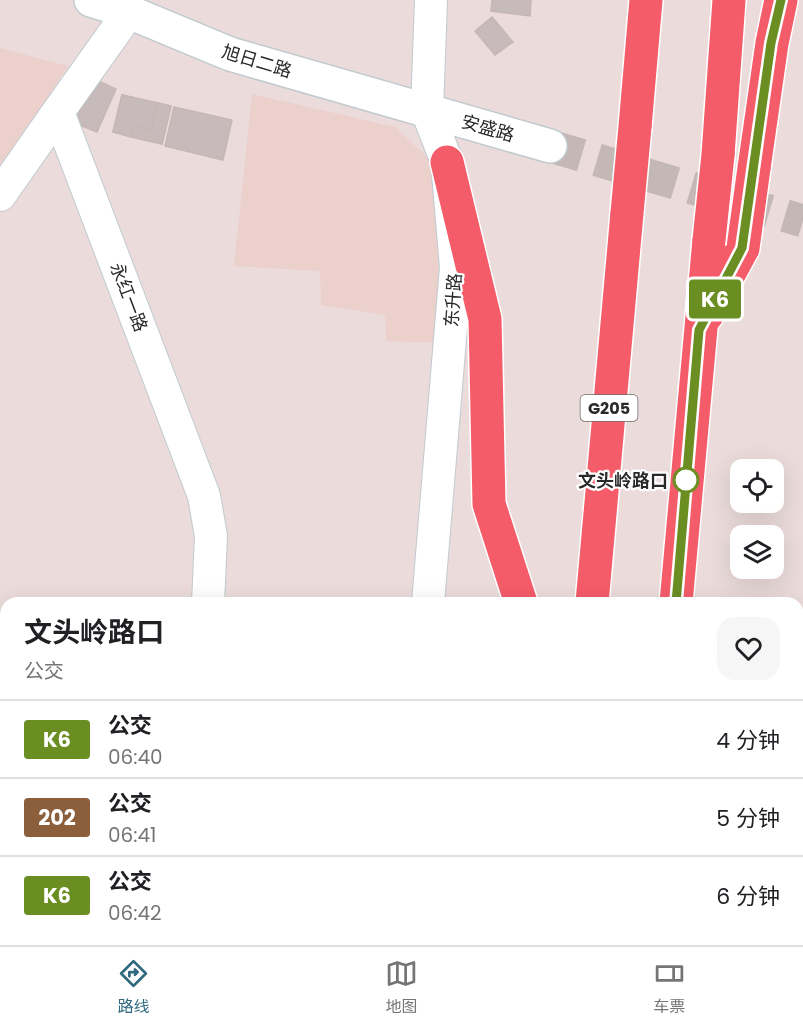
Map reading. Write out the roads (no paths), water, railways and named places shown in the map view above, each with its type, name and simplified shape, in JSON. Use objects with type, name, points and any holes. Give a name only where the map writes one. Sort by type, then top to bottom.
[{"type":"highway","name":"G205","points":[[593,597],[646,0]]},
{"type":"highway","points":[[677,597],[699,330],[718,155],[729,0]]},
{"type":"highway","points":[[699,330],[742,248],[771,43],[781,0]]},
{"type":"highway","points":[[447,162],[484,319],[489,504],[519,597]]},
{"type":"street","name":"旭日二路","points":[[91,0],[129,12],[230,54],[427,111]]},
{"type":"street","name":"东升路","points":[[428,597],[456,267],[447,162],[427,111],[431,0]]},
{"type":"street","points":[[0,195],[129,12]]},
{"type":"street","name":"安盛路","points":[[427,111],[550,146]]},
{"type":"street","name":"永红一路","points":[[58,112],[204,496],[211,536],[208,597]]},
{"type":"tunnel","points":[[550,146],[803,221]]},
{"type":"place","name":"文头岭路口","points":[[686,480]]}]
